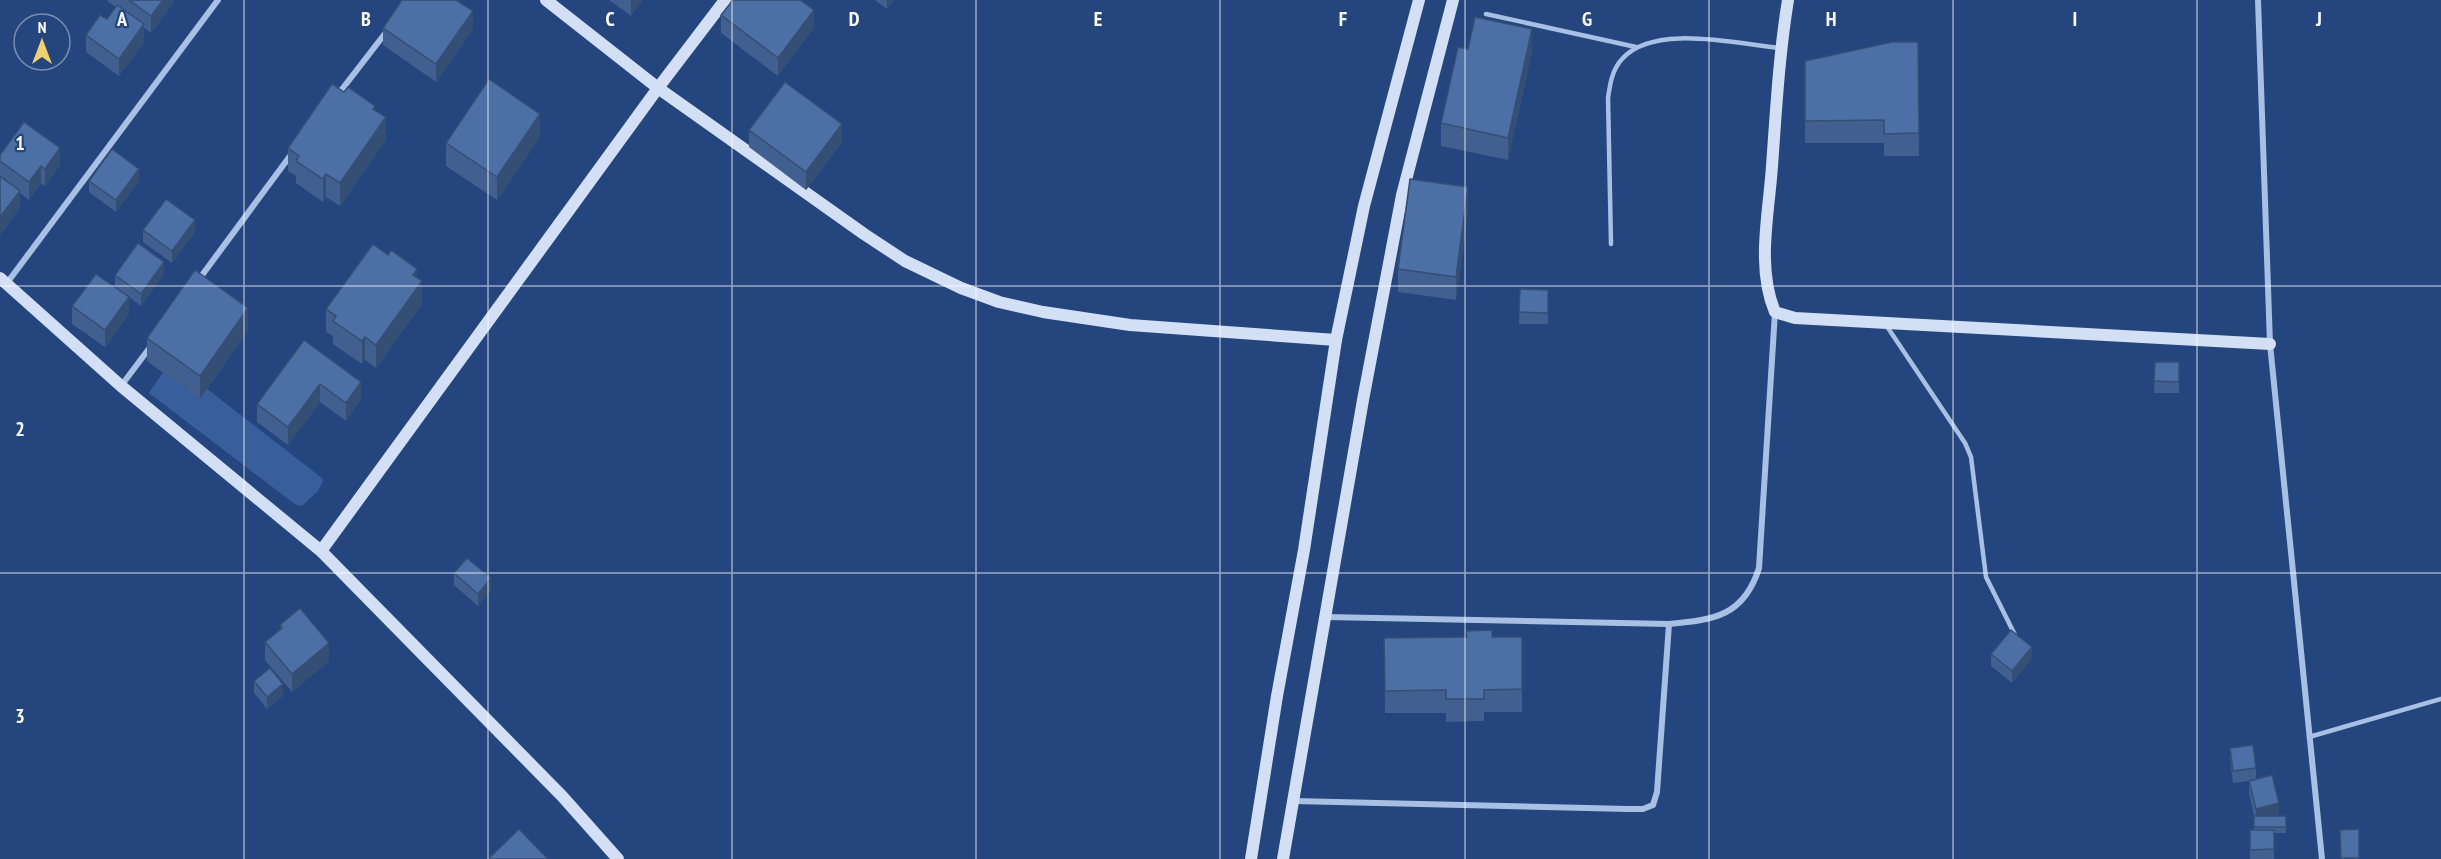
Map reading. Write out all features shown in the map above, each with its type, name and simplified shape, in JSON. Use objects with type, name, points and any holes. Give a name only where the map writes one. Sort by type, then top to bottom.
[{"type":"main road","points":[[546,0],[658,88],[905,261],[962,288],[999,302],[1043,312],[1130,325],[1336,340]]},
{"type":"main road","points":[[321,551],[658,88],[725,0]]},
{"type":"main road","points":[[1251,859],[1277,696],[1304,550],[1336,340],[1364,206],[1419,0]]},
{"type":"main road","points":[[1283,859],[1363,400],[1402,195],[1453,0]]},
{"type":"main road","points":[[1788,0],[1764,269],[1769,298],[1775,312],[1795,318],[2270,344]]},
{"type":"main road","points":[[3,281],[121,386],[321,551],[562,796],[618,859]]},
{"type":"street","points":[[3,281],[218,0]]},
{"type":"street","points":[[2258,0],[2270,344],[2322,859]]},
{"type":"street","points":[[327,107],[390,27]]},
{"type":"street","points":[[189,293],[299,143]]},
{"type":"street","points":[[1325,617],[1669,624],[1702,621],[1726,613],[1740,604],[1753,587],[1759,568],[1775,312]]},
{"type":"street","points":[[121,386],[155,339]]},
{"type":"street","points":[[1293,801],[1628,809],[1643,809],[1653,805],[1657,792],[1669,624]]},
{"type":"lane","points":[[1486,14],[1636,47]]},
{"type":"lane","points":[[1611,244],[1608,98],[1611,76],[1621,59],[1636,47],[1656,40],[1680,37],[1782,49]]},
{"type":"lane","points":[[1884,323],[1968,450],[1975,474],[1986,577],[2018,641]]},
{"type":"lane","points":[[2309,737],[2441,699]]},
{"type":"shaded area","points":[[171,361],[322,478],[323,481],[318,491],[302,506],[296,505],[149,393]]},
{"type":"building","points":[[129,0],[163,0],[151,16]]},
{"type":"building","points":[[402,0],[456,0],[473,11],[436,64],[383,28]]},
{"type":"building","points":[[733,0],[800,0],[814,10],[778,58],[721,15]]},
{"type":"building","points":[[117,5],[144,24],[119,59],[86,35],[100,15],[107,19]]},
{"type":"building","points":[[1475,17],[1532,29],[1508,138],[1441,123],[1458,47],[1468,49]]},
{"type":"building","points":[[1892,42],[1918,42],[1919,133],[1884,134],[1884,120],[1805,121],[1805,61]]},
{"type":"building","points":[[489,79],[540,114],[497,177],[446,143]]},
{"type":"building","points":[[785,82],[842,124],[806,172],[749,130]]},
{"type":"building","points":[[332,84],[344,92],[348,87],[375,106],[373,109],[386,117],[340,183],[326,174],[323,179],[296,161],[299,156],[288,148]]},
{"type":"building","points":[[24,122],[60,148],[45,169],[41,166],[29,182],[0,161],[0,155]]},
{"type":"building","points":[[112,149],[139,169],[116,200],[89,181]]},
{"type":"building","points":[[0,176],[20,191],[0,217]]},
{"type":"building","points":[[1410,179],[1468,187],[1456,277],[1398,269]]},
{"type":"building","points":[[166,199],[195,220],[172,251],[143,230]]},
{"type":"building","points":[[138,243],[164,262],[141,294],[115,275]]},
{"type":"building","points":[[373,244],[388,255],[391,250],[417,269],[413,275],[422,281],[376,345],[365,337],[362,341],[333,321],[336,316],[326,309]]},
{"type":"building","points":[[195,270],[248,308],[200,376],[147,338]]},
{"type":"building","points":[[96,274],[129,297],[105,330],[72,306]]},
{"type":"building","points":[[1520,289],[1548,290],[1548,313],[1519,312]]},
{"type":"building","points":[[304,340],[361,382],[346,403],[320,384],[288,427],[257,404]]},
{"type":"building","points":[[2155,362],[2179,362],[2179,382],[2154,381]]},
{"type":"building","points":[[467,558],[491,578],[478,594],[454,573]]},
{"type":"building","points":[[300,608],[329,643],[292,674],[265,642],[282,628],[280,625]]},
{"type":"building","points":[[1492,630],[1492,637],[1522,637],[1522,689],[1484,690],[1484,699],[1446,699],[1446,690],[1385,691],[1384,638],[1467,637],[1466,631]]},
{"type":"building","points":[[2011,630],[2032,647],[2012,671],[1991,654]]},
{"type":"building","points":[[270,668],[283,684],[267,697],[254,681]]},
{"type":"building","points":[[2253,745],[2256,768],[2233,771],[2230,748]]},
{"type":"building","points":[[2272,775],[2279,803],[2256,809],[2249,781]]},
{"type":"building","points":[[2254,816],[2286,816],[2286,827],[2254,827]]},
{"type":"building","points":[[519,829],[548,859],[488,859]]},
{"type":"building","points":[[2359,829],[2359,858],[2341,858],[2340,830]]},
{"type":"building","points":[[2250,830],[2274,830],[2274,849],[2250,850]]}]
